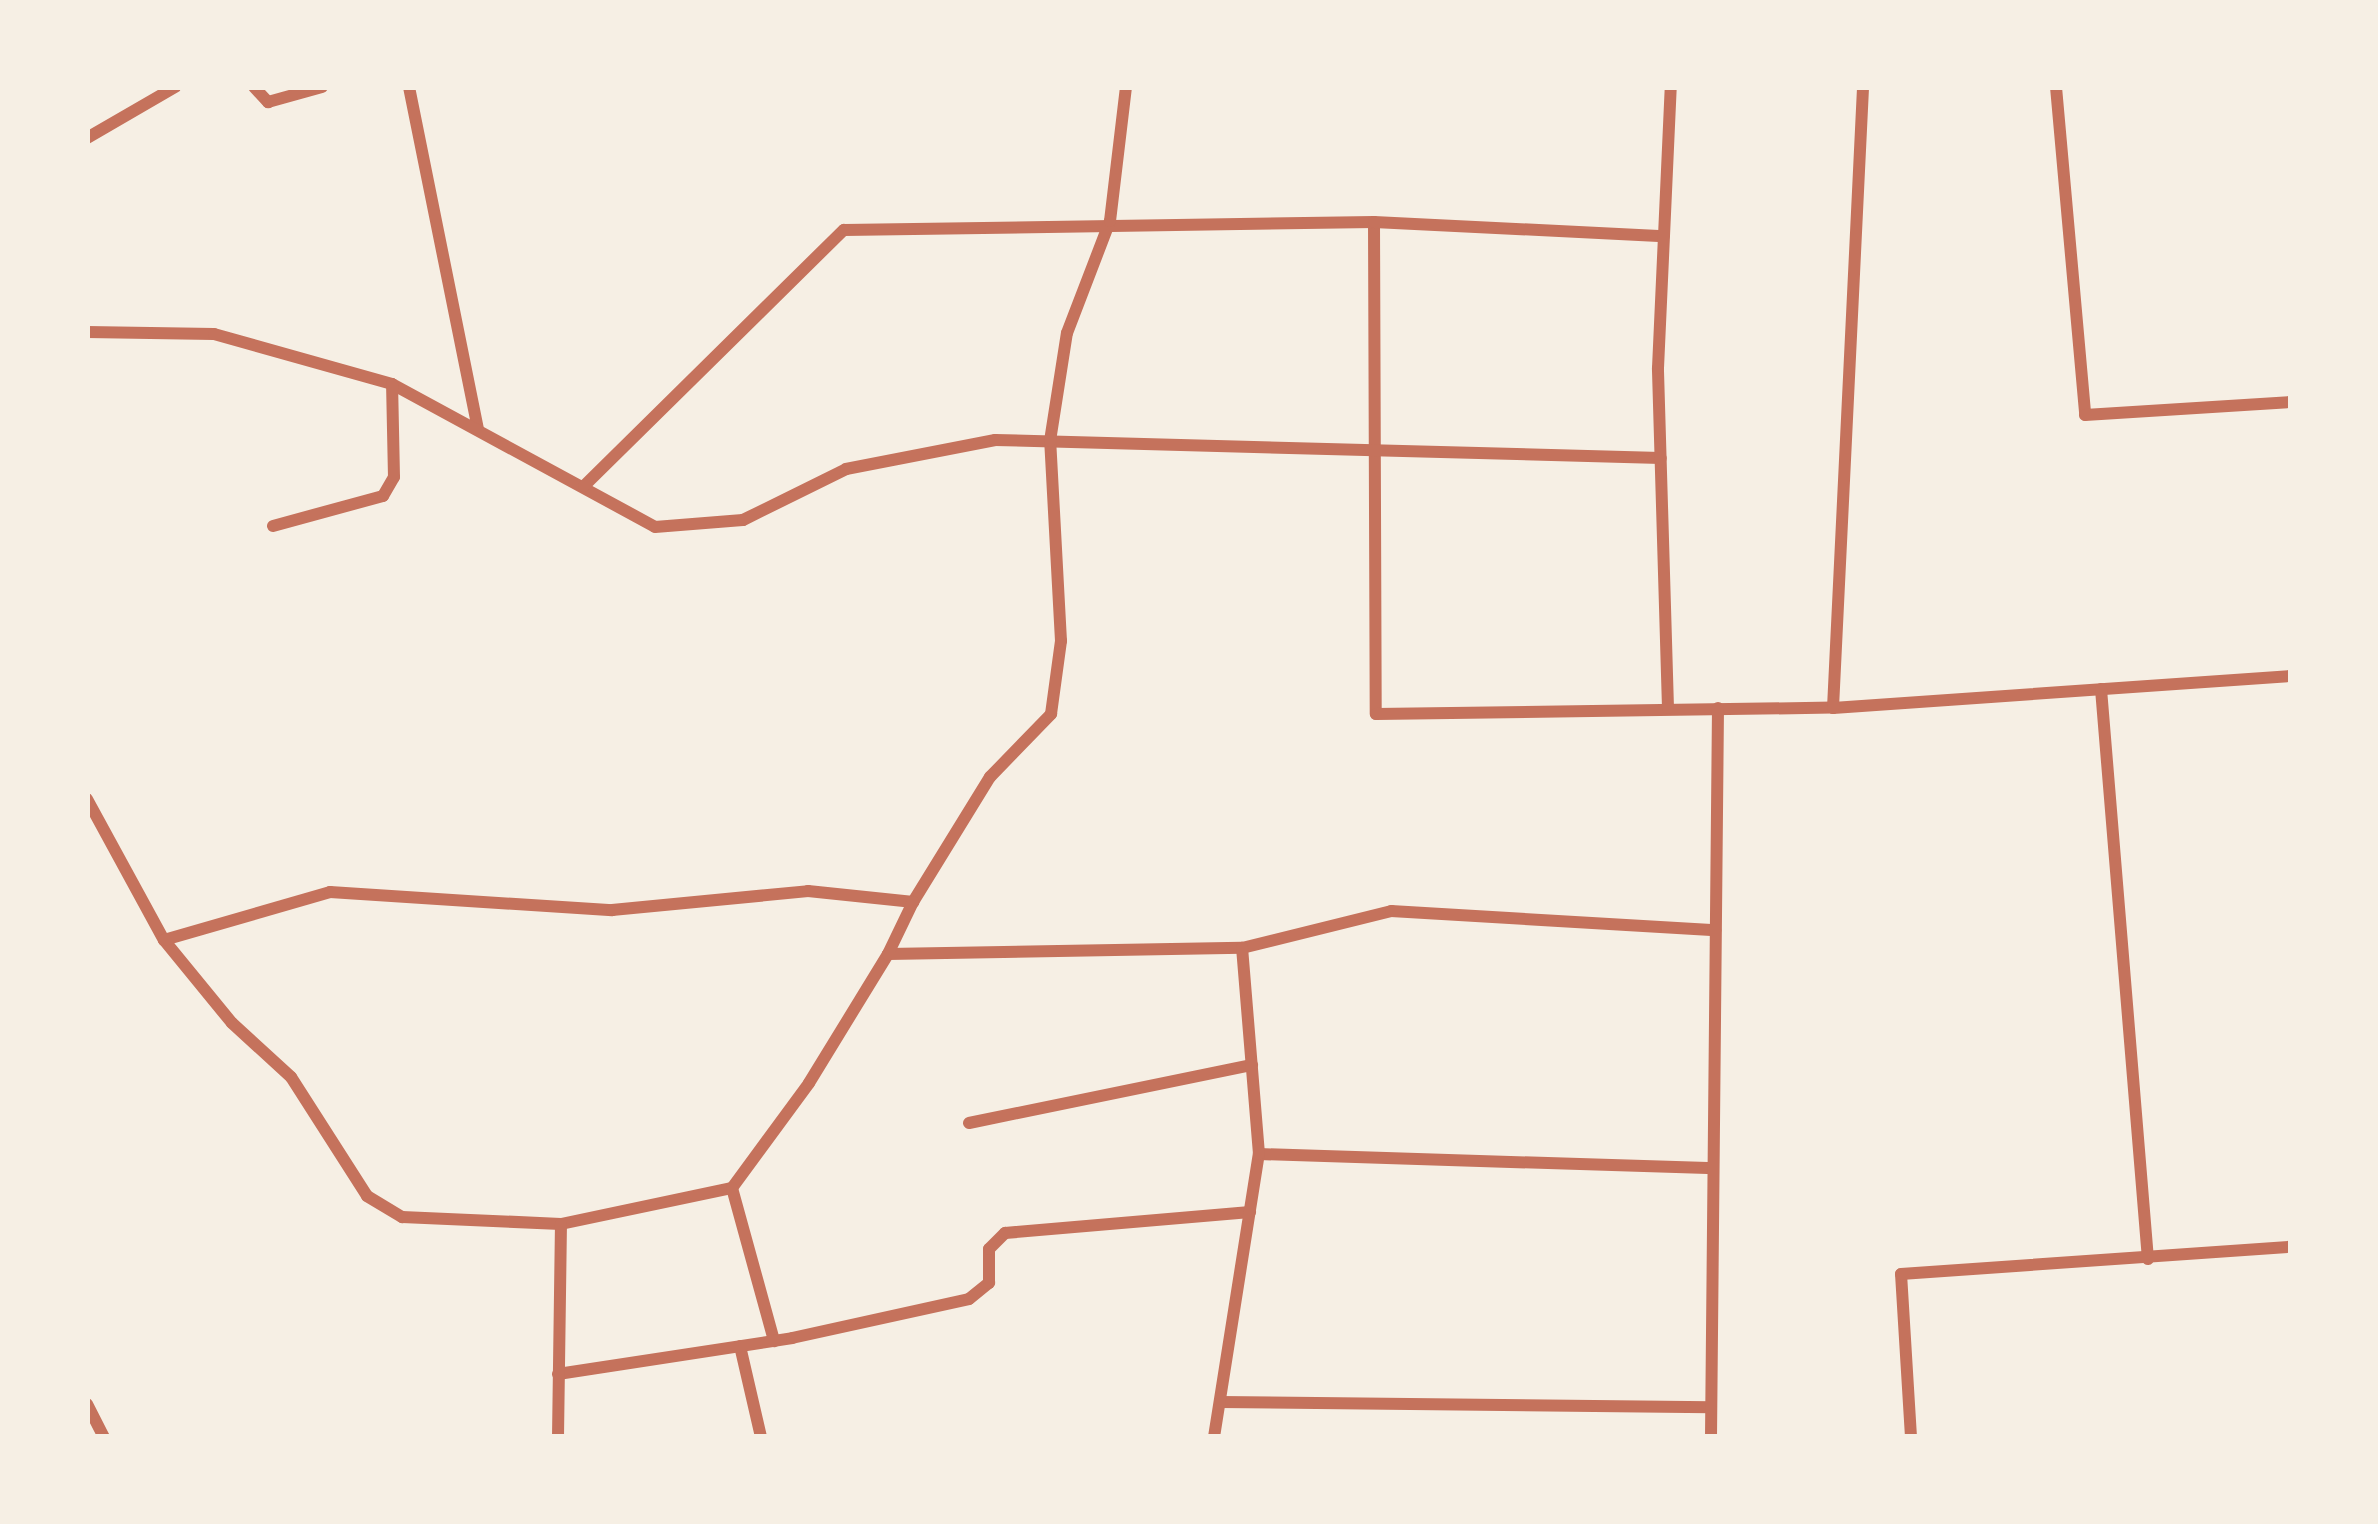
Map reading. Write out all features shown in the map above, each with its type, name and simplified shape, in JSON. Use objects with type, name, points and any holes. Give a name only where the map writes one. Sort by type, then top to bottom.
[{"type":"street","points":[[87,138],[175,87]]},
{"type":"street","points":[[254,87],[268,103],[322,87]]},
{"type":"street","points":[[409,87],[478,429]]},
{"type":"street","points":[[87,799],[164,940],[232,1023],[291,1077],[367,1196],[402,1217],[561,1224],[732,1188],[809,1083],[989,777],[1051,714],[1061,641],[1050,441],[1067,334],[1111,221],[1126,87]]},
{"type":"street","points":[[1668,708],[1661,458],[1671,87]]},
{"type":"street","points":[[1833,708],[1863,87]]},
{"type":"street","points":[[2056,87],[2086,415],[2291,402]]},
{"type":"street","points":[[584,485],[844,230],[1111,221],[1374,223],[1664,236]]},
{"type":"street","points":[[1374,223],[1376,714],[1833,708],[2291,676]]},
{"type":"street","points":[[87,332],[214,334],[392,384],[655,527],[743,520],[846,469],[995,440],[1661,458]]},
{"type":"street","points":[[272,526],[383,496],[394,477],[392,384]]},
{"type":"street","points":[[2101,689],[2148,1259]]},
{"type":"street","points":[[1712,1437],[1708,1168],[1718,708]]},
{"type":"street","points":[[164,940],[330,892],[612,910],[808,891],[913,902]]},
{"type":"street","points":[[888,954],[1242,949],[1391,911],[1714,930]]},
{"type":"street","points":[[1214,1437],[1259,1154],[1242,949]]},
{"type":"street","points":[[969,1123],[1252,1064]]},
{"type":"street","points":[[1259,1154],[1708,1168]]},
{"type":"street","points":[[732,1188],[774,1341]]},
{"type":"street","points":[[559,1374],[774,1341],[983,1292],[989,1250],[1005,1232],[1250,1212]]},
{"type":"street","points":[[558,1437],[561,1224]]},
{"type":"street","points":[[1911,1437],[1901,1274],[2291,1247]]},
{"type":"street","points":[[740,1346],[761,1437]]},
{"type":"street","points":[[1220,1402],[1711,1407]]},
{"type":"street","points":[[87,1404],[104,1437]]}]
